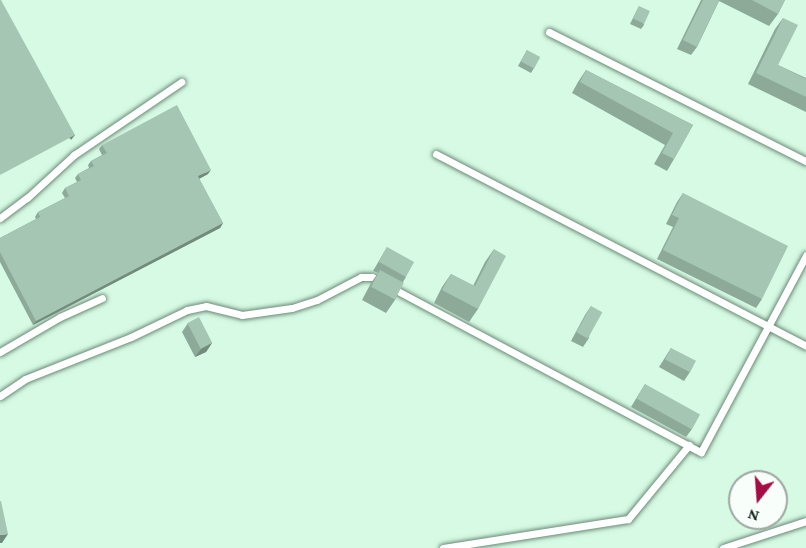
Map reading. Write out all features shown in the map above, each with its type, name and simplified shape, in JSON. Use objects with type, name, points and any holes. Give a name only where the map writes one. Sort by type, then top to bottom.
[{"type":"lane","points":[[549,32],[806,161]]},
{"type":"lane","points":[[0,218],[27,198],[74,155],[181,82]]},
{"type":"lane","points":[[436,154],[806,346]]},
{"type":"lane","points":[[0,396],[25,379],[131,337],[187,310],[206,306],[242,315],[292,308],[317,300],[361,276],[372,277],[701,452],[806,255]]},
{"type":"lane","points":[[0,352],[60,317],[102,298]]},
{"type":"lane","points":[[443,548],[628,519],[689,446]]},
{"type":"lane","points":[[723,548],[806,521]]},
{"type":"building","points":[[0,0],[75,135],[0,175]]},
{"type":"building","points":[[703,0],[719,0],[697,47],[683,40]]},
{"type":"building","points":[[752,0],[785,0],[778,14]]},
{"type":"building","points":[[639,6],[650,11],[644,24],[633,19]]},
{"type":"building","points":[[783,18],[798,25],[778,65],[806,79],[806,97],[756,73]]},
{"type":"building","points":[[527,50],[540,57],[534,69],[521,61]]},
{"type":"building","points":[[586,70],[693,125],[674,159],[662,153],[673,133],[580,82]]},
{"type":"building","points":[[177,105],[211,170],[198,176],[223,223],[36,321],[0,252],[0,238],[40,217],[38,212],[69,196],[65,188],[81,180],[78,174],[94,166],[91,161],[107,153],[102,145]]},
{"type":"building","points":[[683,193],[788,246],[762,299],[663,250],[679,218],[672,215]]},
{"type":"building","points":[[387,247],[414,262],[406,277],[379,262]]},
{"type":"building","points":[[494,249],[506,256],[478,309],[442,290],[451,274],[475,286]]},
{"type":"building","points":[[380,270],[404,283],[395,299],[371,287]]},
{"type":"building","points":[[591,306],[602,312],[588,339],[576,332]]},
{"type":"building","points":[[199,317],[212,343],[201,349],[187,323]]},
{"type":"building","points":[[671,348],[696,361],[690,372],[665,360]]},
{"type":"building","points":[[645,384],[700,415],[692,429],[637,399]]},
{"type":"building","points":[[0,501],[8,534],[0,535]]}]
